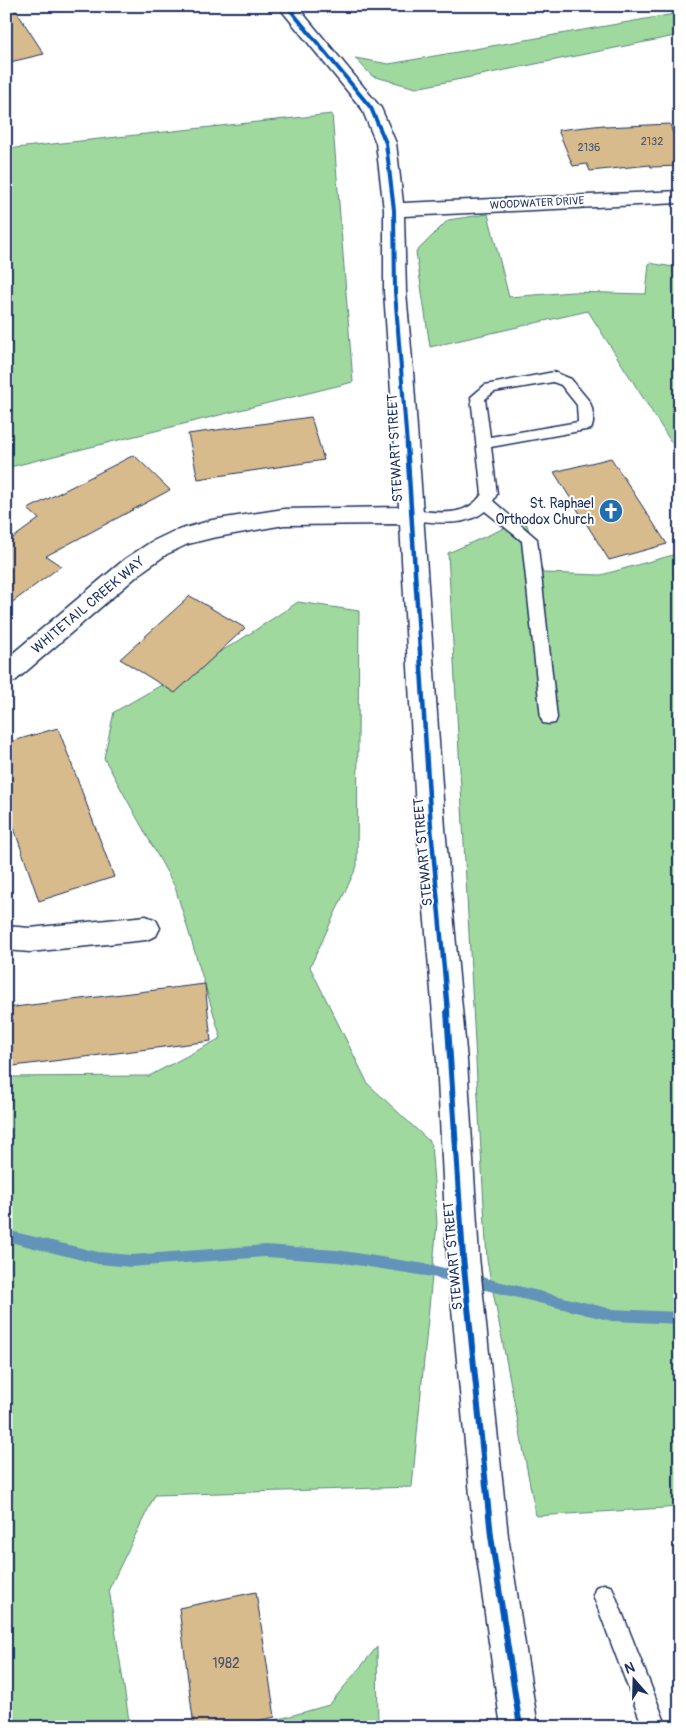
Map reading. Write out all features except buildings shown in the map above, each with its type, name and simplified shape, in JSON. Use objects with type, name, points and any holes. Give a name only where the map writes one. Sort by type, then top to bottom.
[{"type":"street","name":"STEWART STREET","points":[[287,6],[371,108],[386,143],[394,210],[394,292],[402,371],[431,828],[452,1061],[463,1257],[490,1536],[520,1727]]},
{"type":"street","name":"WOODWATER DRIVE","points":[[394,210],[680,197]]},
{"type":"street","name":"WHITETAIL CREEK WAY","points":[[6,674],[134,565],[159,548],[180,538],[212,529],[284,517],[410,515]]},
{"type":"street","points":[[6,938],[30,940],[146,928]]},
{"type":"lane","points":[[410,515],[452,518],[476,512],[485,503],[490,494],[478,397],[490,388],[554,377],[566,382],[584,404],[586,426],[484,443]]},
{"type":"lane","points":[[485,503],[529,539],[549,718]]},
{"type":"lane","points":[[604,1595],[654,1727]]},
{"type":"green space","points":[[680,13],[680,35],[416,88],[372,76],[355,58],[389,64]]},
{"type":"green space","points":[[332,114],[353,382],[6,468],[6,149]]},
{"type":"green space","points":[[488,214],[509,297],[572,292],[646,294],[649,263],[680,268],[680,456],[588,311],[430,347],[416,252],[448,220]]},
{"type":"green space","points":[[525,519],[543,573],[601,575],[673,555],[680,530],[680,1507],[536,1516],[487,1260],[448,553]]},
{"type":"green space","points":[[298,602],[359,611],[357,866],[310,967],[368,1084],[431,1143],[437,1223],[412,1487],[155,1495],[109,1589],[130,1727],[21,1727],[6,1704],[6,1077],[149,1076],[221,1038],[175,887],[104,758],[114,712],[237,642]]},
{"type":"green space","points":[[377,1647],[378,1727],[251,1727],[329,1705]]},
{"type":"waterway","points":[[6,1235],[98,1258],[131,1261],[266,1251],[337,1256],[432,1271],[612,1315],[680,1318]]},
{"type":"cycle path","points":[[287,6],[371,108],[386,143],[394,210],[395,292],[402,371],[431,828],[452,1061],[463,1257],[491,1536],[520,1727]]},
{"type":"place","name":"St. Raphael Orthodox Church","points":[[611,511]]}]
